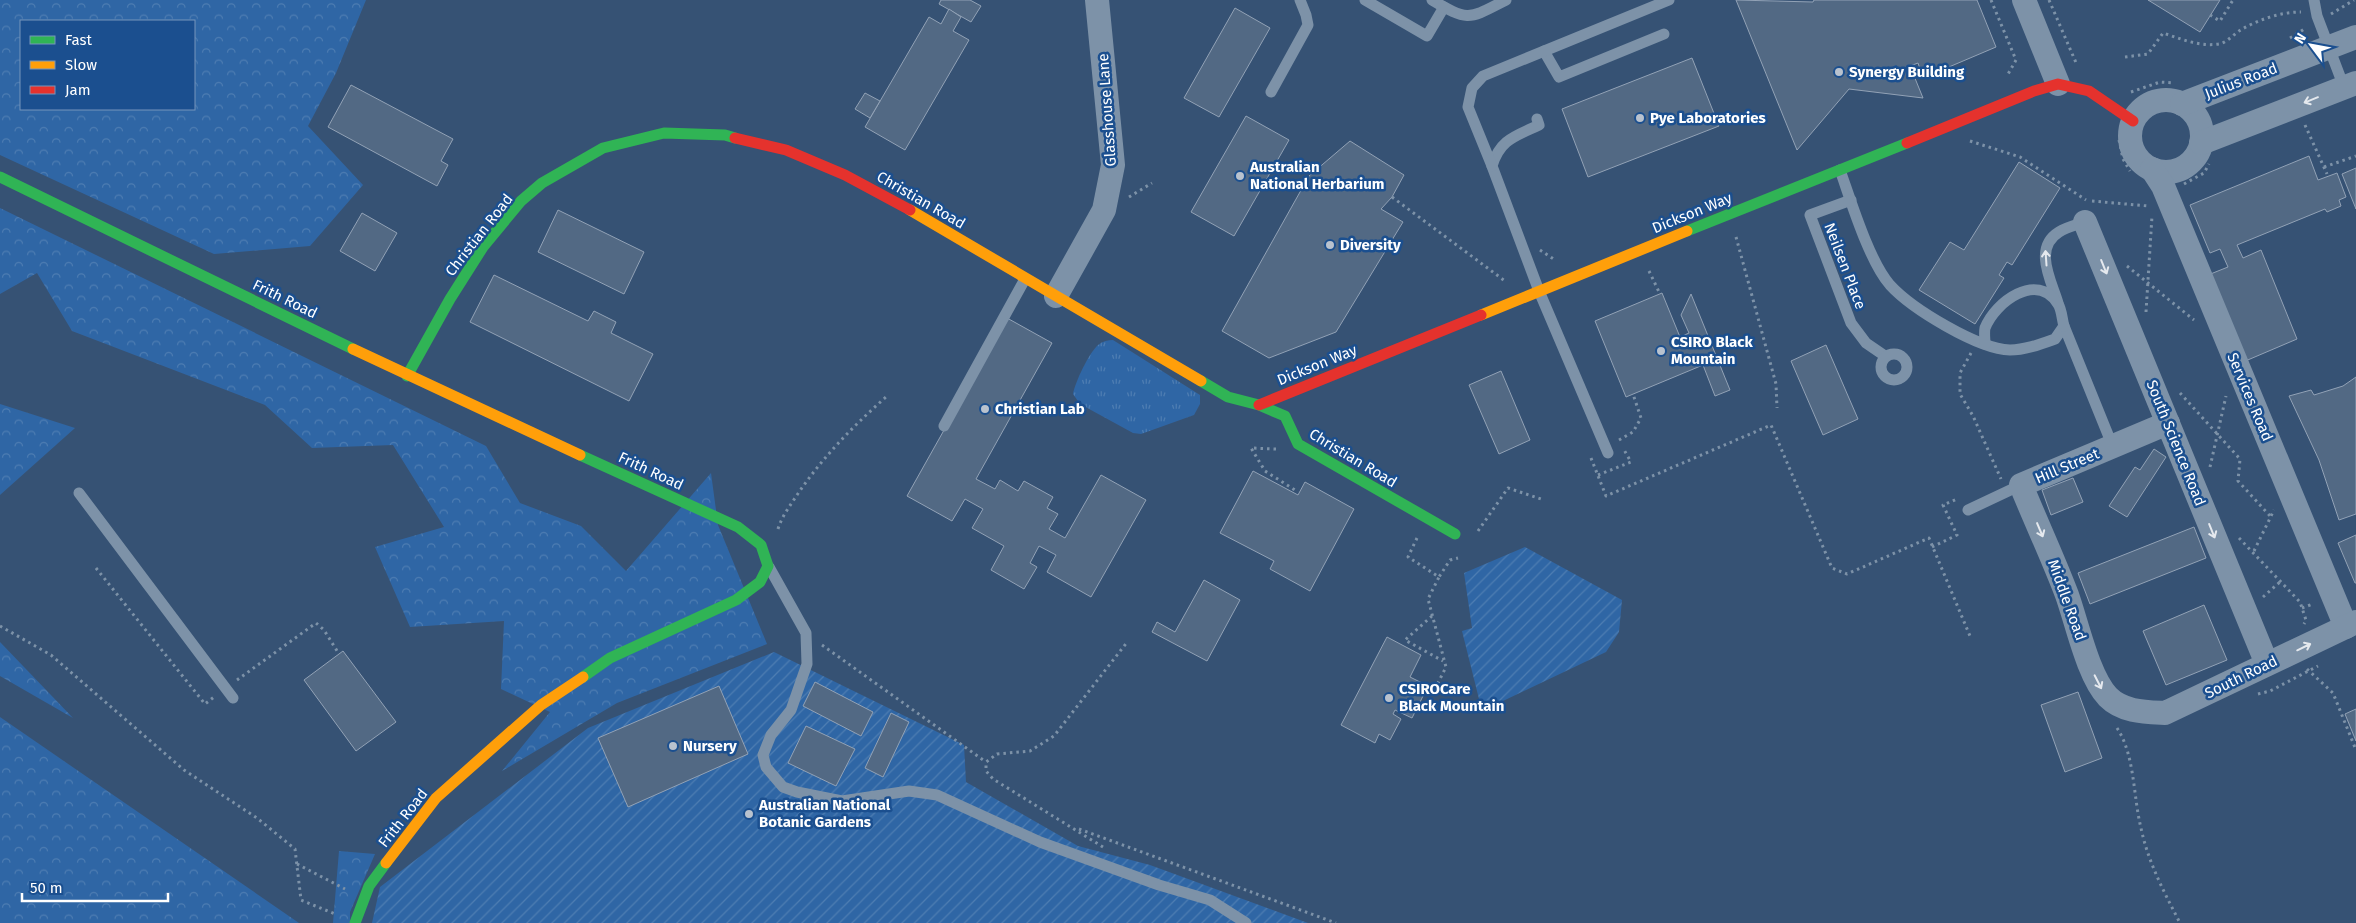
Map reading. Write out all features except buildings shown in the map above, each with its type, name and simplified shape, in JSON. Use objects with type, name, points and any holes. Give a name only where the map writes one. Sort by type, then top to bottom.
[{"type":"street","name":"Glasshouse Lane","points":[[1056,296],[1104,210],[1113,165],[1097,0]]},
{"type":"street","points":[[2024,0],[2058,84]]},
{"type":"street","name":"Julius Road","points":[[2180,94],[2356,37]]},
{"type":"street","name":"Dickson Way","points":[[1259,404],[2025,94],[2058,84],[2089,91],[2133,121]]},
{"type":"street","points":[[2201,143],[2350,85]]},
{"type":"street","points":[[2180,94],[2198,120],[2201,131],[2201,143],[2197,153],[2182,168],[2172,171],[2152,169],[2142,163],[2130,144],[2130,132],[2133,121],[2145,106],[2180,94]]},
{"type":"street","name":"Christian Road","points":[[407,376],[459,283],[512,211],[541,184],[574,162],[610,145],[649,135],[688,131],[728,134],[766,143],[853,178],[1228,396],[1259,404],[1285,416],[1298,444],[1455,534]]},
{"type":"street","name":"Services Road","points":[[2152,169],[2163,186],[2287,485],[2351,624]]},
{"type":"street","name":"Frith Road","points":[[0,177],[407,376],[738,527],[760,545],[768,566],[760,582],[736,600],[610,658],[541,705],[436,798],[369,886],[355,922]]},
{"type":"street","name":"South Science Road","points":[[2085,222],[2267,664]]},
{"type":"street","name":"Hill Street","points":[[2014,489],[2168,423]]},
{"type":"street","name":"Middle Road","points":[[2014,489],[2066,593],[2098,685],[2109,698],[2122,707]]},
{"type":"street","name":"South Road","points":[[2122,707],[2142,712],[2165,713],[2351,624]]},
{"type":"lane","points":[[1271,92],[1308,25],[1300,0]]},
{"type":"lane","points":[[1365,0],[1427,36],[1444,7]]},
{"type":"lane","points":[[1432,0],[1458,15],[1474,17],[1506,0]]},
{"type":"lane","points":[[1608,453],[1539,291],[1468,108],[1472,88],[1483,76],[1669,0]]},
{"type":"lane","points":[[2308,3],[2319,21],[2329,47],[2350,85]]},
{"type":"lane","points":[[1544,51],[1559,77],[1664,34]]},
{"type":"lane","points":[[1492,166],[1500,146],[1539,125],[1537,119]]},
{"type":"lane","points":[[1840,170],[1871,252],[1890,285],[1911,303],[1981,343],[2010,350],[2033,346],[2055,339],[2064,326]]},
{"type":"lane","name":"Neilsen Place","points":[[1851,200],[1810,215],[1851,323],[1866,343],[1885,356]]},
{"type":"lane","points":[[2085,222],[2060,232],[2048,242],[2044,257],[2064,326],[2113,446]]},
{"type":"lane","points":[[944,426],[1025,279]]},
{"type":"lane","points":[[1981,343],[1985,328],[2013,294],[2026,290],[2040,290],[2059,304]]},
{"type":"lane","name":"Hill Street","points":[[1968,510],[2014,489]]},
{"type":"lane","points":[[79,493],[233,698]]},
{"type":"lane","points":[[768,566],[806,633],[808,664],[791,710],[771,735],[763,756],[766,768],[783,787],[797,792],[842,801],[909,791],[937,795],[1040,842],[1159,885],[1210,900],[1246,923]]},
{"type":"path","points":[[1992,0],[2016,60],[2007,77]]},
{"type":"path","points":[[2049,0],[2081,73]]},
{"type":"path","points":[[2210,15],[2220,20],[2233,0]]},
{"type":"path","points":[[2286,40],[2354,0]]},
{"type":"path","points":[[2308,3],[2304,12],[2308,35]]},
{"type":"path","points":[[2125,57],[2148,54],[2163,33],[2192,43],[2221,44],[2239,31],[2266,19],[2288,12],[2304,12]]},
{"type":"path","points":[[2129,93],[2160,82],[2180,94]]},
{"type":"path","points":[[1965,140],[2020,157],[2087,201],[2152,206],[2149,282],[2145,319]]},
{"type":"path","points":[[2324,167],[2356,156]]},
{"type":"path","points":[[1126,199],[1152,183]]},
{"type":"path","points":[[1392,197],[1512,286]]},
{"type":"path","points":[[1733,228],[1776,384],[1777,408]]},
{"type":"path","points":[[1538,247],[1552,260],[1559,261]]},
{"type":"path","points":[[2122,261],[2198,322]]},
{"type":"path","points":[[1646,263],[1660,294]]},
{"type":"path","points":[[1981,343],[1960,373],[1960,394],[2014,489]]},
{"type":"path","points":[[2179,392],[2240,459],[2238,482],[2271,516]]},
{"type":"path","points":[[2209,470],[2227,392]]},
{"type":"path","points":[[1598,475],[1631,462],[1619,439],[1633,432],[1641,418],[1633,394]]},
{"type":"path","points":[[768,566],[781,520],[812,474],[851,428],[886,397]]},
{"type":"path","points":[[1589,451],[1606,496],[1771,425],[1832,568],[1847,574],[1928,538],[1970,636]]},
{"type":"path","points":[[2254,551],[2287,485]]},
{"type":"path","points":[[1455,534],[1470,542],[1508,488],[1541,499]]},
{"type":"path","points":[[1932,546],[1957,535],[1943,505]]},
{"type":"path","points":[[2235,534],[2254,551],[2300,602],[2306,620],[2290,654],[2333,693],[2356,750]]},
{"type":"path","points":[[1426,707],[1446,667],[1428,599],[1439,577]]},
{"type":"path","points":[[2268,592],[2281,581]]},
{"type":"path","points":[[1432,616],[1405,640],[1444,661]]},
{"type":"path","points":[[0,626],[51,655],[184,770],[256,818],[295,850],[301,900],[355,922]]},
{"type":"path","points":[[806,633],[986,762]]},
{"type":"path","points":[[986,762],[997,754],[1030,751],[1054,736],[1128,641]]},
{"type":"path","points":[[986,762],[986,771],[993,779],[1072,826],[1110,852]]},
{"type":"path","points":[[1072,826],[1336,923]]},
{"type":"path","points":[[297,864],[364,899]]},
{"type":"green space","points":[[0,0],[366,0],[336,73],[308,126],[363,185],[310,246],[214,254],[0,155]]},
{"type":"green space","points":[[0,208],[486,446],[520,503],[581,526],[626,571],[711,473],[718,525],[767,644],[617,703],[502,771],[550,712],[501,689],[504,621],[410,627],[375,547],[444,527],[393,445],[312,448],[265,405],[72,331],[37,273],[0,294]]},
{"type":"green space","points":[[1113,340],[1200,395],[1200,404],[1194,415],[1141,434],[1133,433],[1080,404],[1073,394],[1076,382],[1083,368],[1098,345],[1105,341]]},
{"type":"green space","points":[[0,404],[75,428],[0,495]]},
{"type":"green space","points":[[1525,547],[1622,600],[1619,632],[1606,652],[1482,711],[1462,631],[1472,628],[1464,573]]},
{"type":"green space","points":[[0,642],[73,718],[0,676]]},
{"type":"green space","name":"Australian National Botanic Gardens","points":[[774,652],[964,745],[966,782],[1078,846],[1150,865],[1308,923],[372,923],[380,887],[588,728]]},
{"type":"green space","points":[[0,717],[299,923],[0,923]]},
{"type":"green space","points":[[339,851],[375,854],[350,912],[350,923],[333,923]]},
{"type":"traffic: fast","points":[[407,376],[450,299],[483,247],[521,201],[542,183],[603,148],[664,133],[725,135],[735,138]]},
{"type":"traffic: fast","points":[[1687,231],[1907,143]]},
{"type":"traffic: fast","points":[[0,177],[353,349]]},
{"type":"traffic: fast","points":[[1201,381],[1228,397],[1259,405],[1285,416],[1298,444],[1455,534]]},
{"type":"traffic: fast","points":[[580,455],[738,527],[761,545],[768,566],[760,582],[736,600],[610,658],[583,677]]},
{"type":"traffic: fast","points":[[355,923],[369,886],[386,863]]},
{"type":"traffic: slow","points":[[910,210],[1201,381]]},
{"type":"traffic: slow","points":[[1481,315],[1687,231]]},
{"type":"traffic: slow","points":[[353,349],[580,455]]},
{"type":"traffic: slow","points":[[386,863],[436,798],[541,705],[583,677]]},
{"type":"traffic: jam","points":[[1907,143],[2034,91],[2058,84],[2089,91],[2133,121]]},
{"type":"traffic: jam","points":[[735,138],[786,150],[845,175],[910,210]]},
{"type":"traffic: jam","points":[[1259,405],[1481,315]]},
{"type":"place","name":"Synergy Building","points":[[1839,72]]},
{"type":"place","name":"Pye Laboratories","points":[[1640,118]]},
{"type":"place","name":"Australian National Herbarium","points":[[1240,176]]},
{"type":"place","name":"Diversity","points":[[1330,245]]},
{"type":"place","name":"CSIRO Black Mountain","points":[[1661,351]]},
{"type":"place","name":"Christian Lab","points":[[985,409]]},
{"type":"place","name":"CSIROCare Black Mountain","points":[[1389,698]]},
{"type":"place","name":"Nursery","points":[[673,746]]},
{"type":"place","name":"Australian National Botanic Gardens","points":[[749,814]]}]
